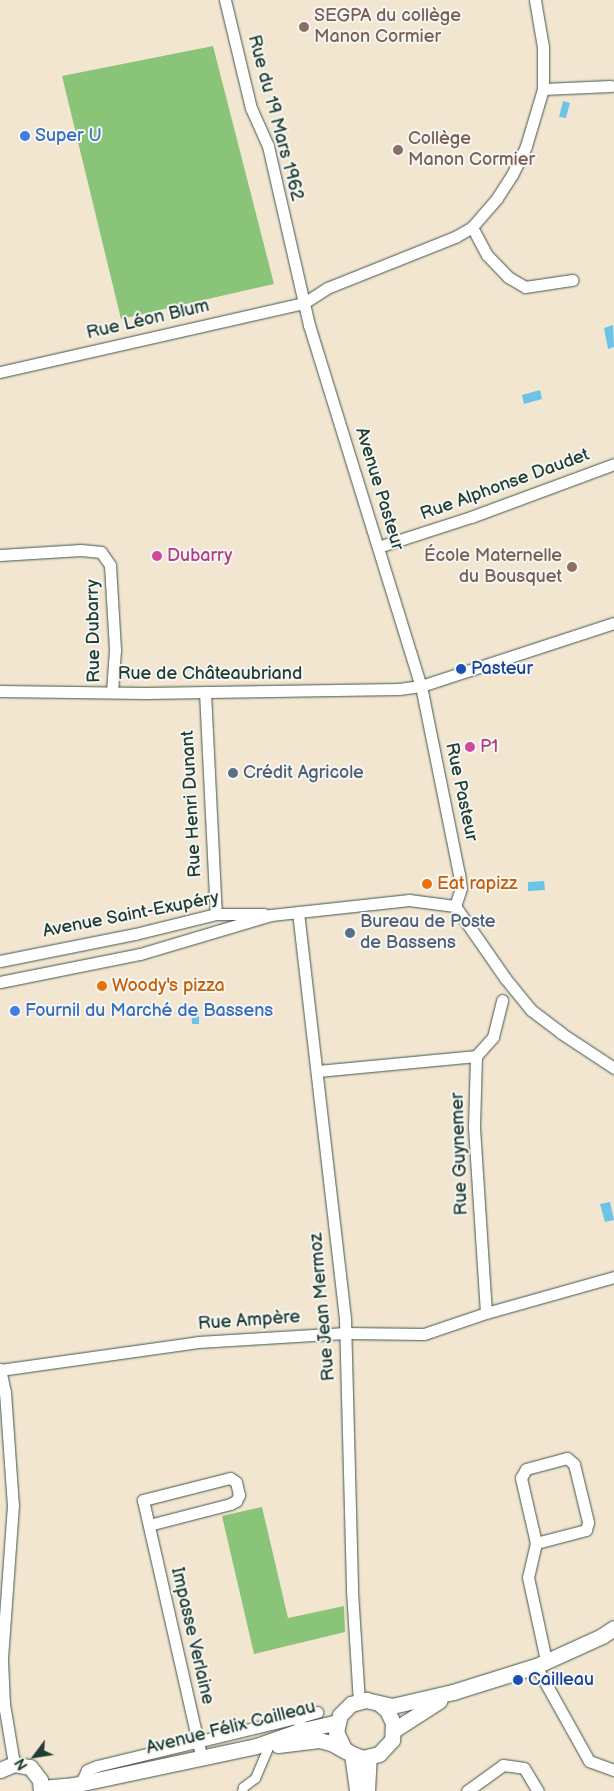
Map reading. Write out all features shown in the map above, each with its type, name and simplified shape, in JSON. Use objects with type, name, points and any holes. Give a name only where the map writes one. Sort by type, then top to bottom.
[{"type":"street","name":"Rue du 19 Mars 1962","points":[[225,0],[251,108],[268,146],[304,303]]},
{"type":"street","points":[[304,303],[327,288],[455,237],[472,227],[497,198],[512,175],[526,146],[543,89],[543,47],[535,0]]},
{"type":"street","points":[[543,89],[611,86]]},
{"type":"street","points":[[472,227],[487,255],[508,277],[525,287],[572,280]]},
{"type":"street","name":"Rue Léon Blum","points":[[0,372],[304,303]]},
{"type":"street","name":"Avenue Pasteur","points":[[304,303],[308,325],[421,686]]},
{"type":"street","name":"Rue Alphonse Daudet","points":[[378,547],[472,518],[614,464]]},
{"type":"street","name":"Rue Dubarry","points":[[0,556],[81,550],[100,552],[110,565],[115,650],[112,692]]},
{"type":"street","name":"Rue de Châteaubriand","points":[[0,691],[205,692],[400,690],[421,686],[614,622]]},
{"type":"street","name":"Rue Pasteur","points":[[421,686],[459,874],[461,888],[455,906]]},
{"type":"street","name":"Rue Henri Dunant","points":[[205,692],[216,914]]},
{"type":"street","name":"Avenue Saint-Exupéry","points":[[0,961],[135,934],[216,914],[271,915],[409,900],[455,906]]},
{"type":"street","points":[[455,906],[505,978],[532,1010],[561,1033],[614,1068]]},
{"type":"street","name":"Rue Jean Mermoz","points":[[298,912],[318,1071],[346,1333],[352,1591],[359,1701]]},
{"type":"street","name":"Avenue Saint-Exupéry","points":[[0,982],[140,954],[271,915]]},
{"type":"street","points":[[318,1071],[476,1056],[493,1037],[502,1000]]},
{"type":"street","name":"Rue Guynemer","points":[[476,1056],[474,1127],[486,1314]]},
{"type":"street","name":"Rue Ampère","points":[[0,1369],[198,1342],[346,1333],[424,1334],[614,1277]]},
{"type":"street","points":[[0,1369],[5,1392],[13,1505],[2,1660],[2,1704],[7,1767],[30,1767],[40,1780],[41,1790]]},
{"type":"street","points":[[536,1543],[586,1530],[588,1522],[574,1464],[567,1458],[526,1469],[521,1478],[536,1543],[528,1577],[541,1663],[589,1761],[614,1770]]},
{"type":"street","name":"Impasse Verlaine","points":[[149,1525],[230,1504],[236,1501],[239,1495],[236,1482],[230,1478],[143,1500],[200,1748]]},
{"type":"street","points":[[381,1705],[399,1705],[453,1692],[541,1663],[602,1636],[614,1628]]},
{"type":"street","points":[[242,1791],[243,1786],[255,1778],[262,1746],[319,1740],[331,1743],[352,1754],[369,1758],[387,1748],[394,1730],[404,1721],[453,1692]]},
{"type":"street","points":[[359,1701],[372,1701],[381,1705],[391,1716],[394,1730]]},
{"type":"street","name":"Avenue Félix Cailleau","points":[[41,1790],[81,1783],[200,1748],[262,1746],[299,1724],[337,1722],[345,1708],[359,1701]]},
{"type":"street","points":[[200,1748],[299,1724],[317,1712]]},
{"type":"street","points":[[337,1722],[339,1741],[352,1754],[357,1791]]},
{"type":"street","points":[[367,1791],[369,1758]]},
{"type":"street","points":[[467,1791],[503,1765],[524,1768],[538,1791]]},
{"type":"green space","points":[[213,46],[274,284],[121,319],[62,76]]},
{"type":"green space","points":[[262,1507],[288,1618],[344,1606],[345,1632],[254,1654],[222,1516]]},
{"type":"water","points":[[563,101],[570,103],[566,118],[559,117]]},
{"type":"water","points":[[613,325],[614,347],[608,349],[604,328]]},
{"type":"water","points":[[540,390],[542,399],[524,404],[522,395]]},
{"type":"water","points":[[544,881],[545,890],[528,891],[528,882]]},
{"type":"water","points":[[191,1007],[199,1007],[199,1024],[192,1024]]},
{"type":"water","points":[[610,1202],[614,1220],[605,1222],[600,1204]]},
{"type":"water","points":[[316,1268],[324,1268],[324,1287],[316,1287]]},
{"type":"place","name":"SEGPA du collège Manon Cormier","points":[[304,27]]},
{"type":"place","name":"Super U","points":[[25,136]]},
{"type":"place","name":"Collège Manon Cormier","points":[[398,150]]},
{"type":"place","name":"Dubarry","points":[[157,556]]},
{"type":"place","name":"École Maternelle du Bousquet","points":[[572,567]]},
{"type":"place","name":"Pasteur","points":[[461,669]]},
{"type":"place","name":"P1","points":[[470,747]]},
{"type":"place","name":"Crédit Agricole","points":[[233,773]]},
{"type":"place","name":"Eat rapizz","points":[[427,884]]},
{"type":"place","name":"Bureau de Poste de Bassens","points":[[350,933]]},
{"type":"place","name":"Woody's pizza","points":[[102,986]]},
{"type":"place","name":"Fournil du Marché de Bassens","points":[[15,1011]]},
{"type":"place","name":"Cailleau","points":[[518,1680]]}]
